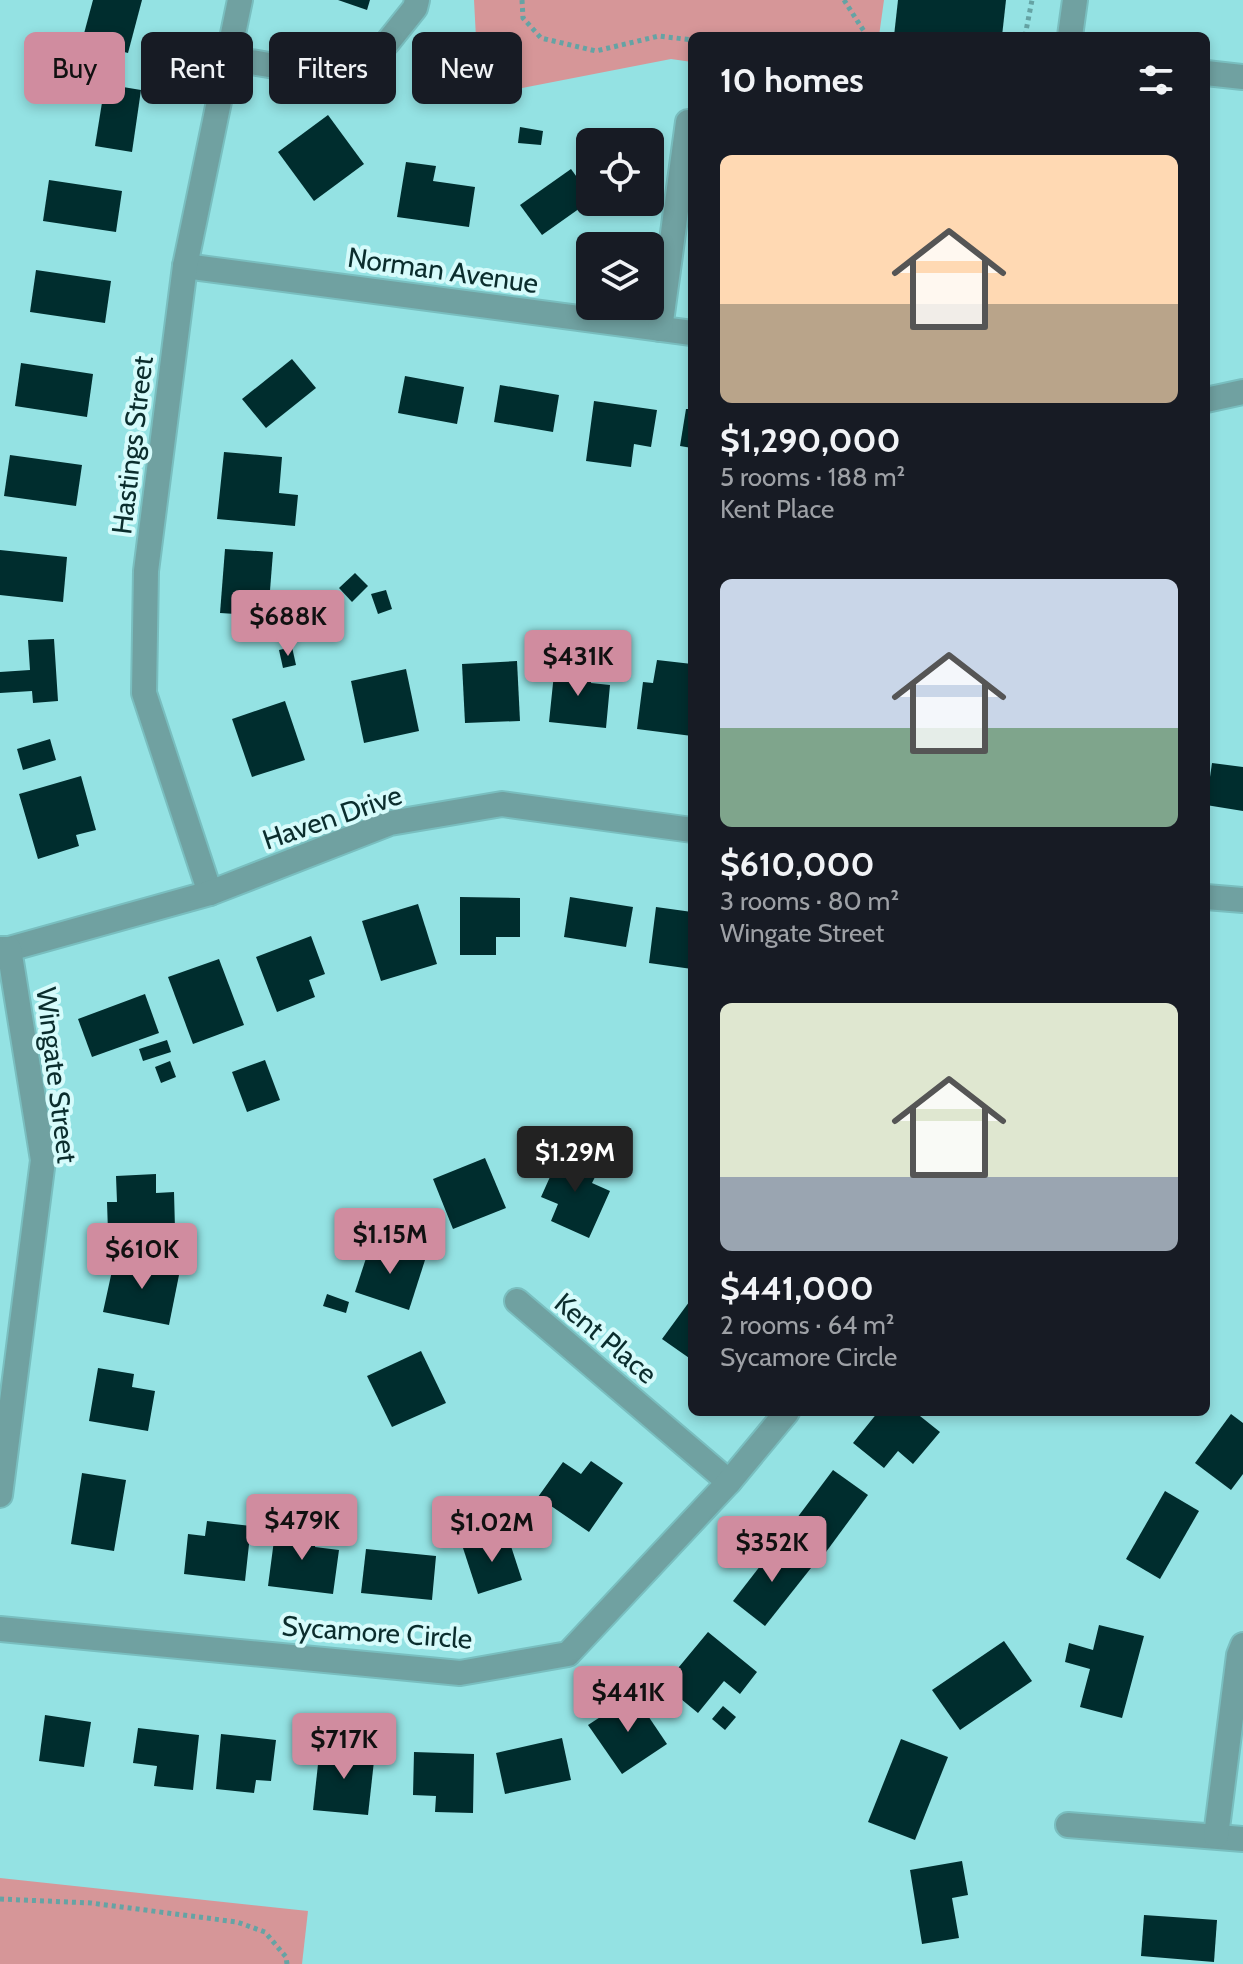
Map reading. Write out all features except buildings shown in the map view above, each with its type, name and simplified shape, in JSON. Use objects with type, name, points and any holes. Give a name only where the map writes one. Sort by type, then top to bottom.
[{"type":"street","name":"Hastings Street","points":[[233,32],[240,0]]},
{"type":"street","points":[[253,62],[346,71],[387,43],[415,8],[417,0]]},
{"type":"street","points":[[1071,32],[1075,0]]},
{"type":"street","points":[[1210,73],[1243,77]]},
{"type":"street","name":"Hastings Street","points":[[210,893],[144,693],[146,571],[185,266],[218,104]]},
{"type":"street","points":[[660,329],[688,122]]},
{"type":"street","name":"Norman Avenue","points":[[185,266],[688,332]]},
{"type":"street","points":[[1210,399],[1243,392]]},
{"type":"street","name":"Haven Drive","points":[[5,949],[210,893],[390,823],[502,804],[688,829]]},
{"type":"street","points":[[1210,897],[1243,900]]},
{"type":"street","name":"Wingate Street","points":[[0,1495],[43,1160],[5,949]]},
{"type":"street","name":"Kent Place","points":[[517,1301],[729,1482]]},
{"type":"street","name":"Sycamore Circle","points":[[0,1629],[460,1673],[568,1654],[729,1482],[784,1416]]},
{"type":"street","points":[[1216,1836],[1239,1655],[1243,1645]]},
{"type":"street","points":[[1068,1825],[1243,1839]]},
{"type":"path","points":[[522,0],[523,18],[541,38],[596,51],[659,36],[688,40]]},
{"type":"path","points":[[844,0],[864,32]]},
{"type":"path","points":[[1026,32],[1032,0]]},
{"type":"path","points":[[0,1899],[91,1903],[237,1922],[265,1932],[286,1957],[287,1964]]},
{"type":"shaded area","points":[[474,0],[884,0],[880,32],[688,32],[688,61],[671,59],[522,88],[522,32],[476,32]]},
{"type":"shaded area","points":[[0,1878],[308,1911],[302,1964],[0,1964]]}]
